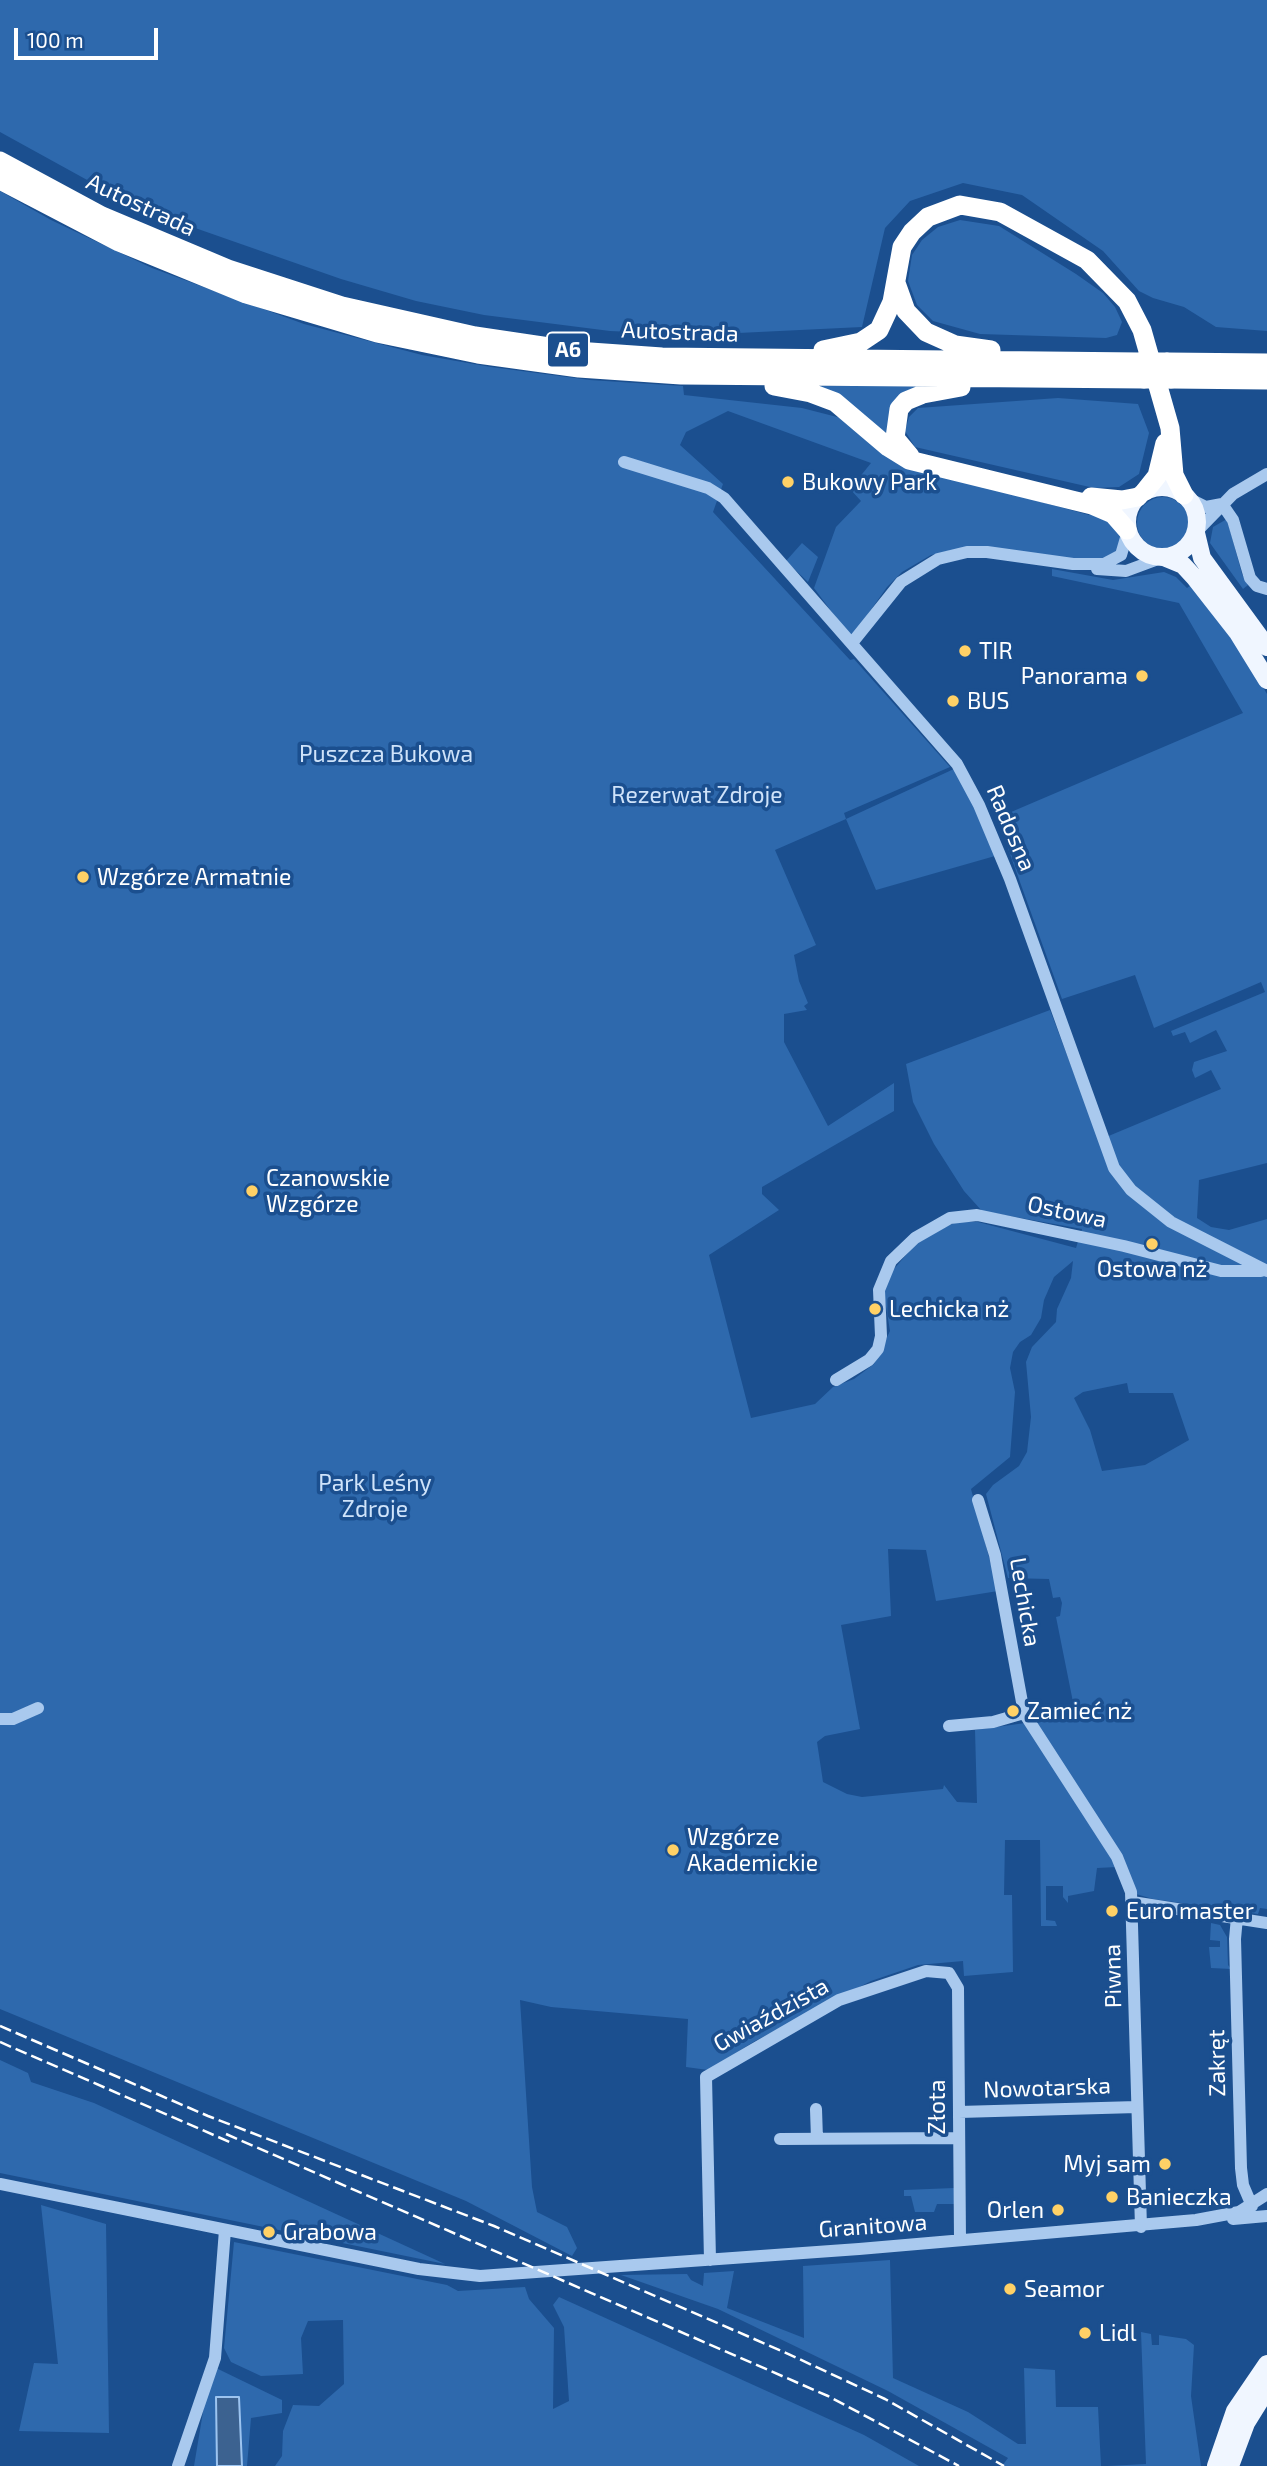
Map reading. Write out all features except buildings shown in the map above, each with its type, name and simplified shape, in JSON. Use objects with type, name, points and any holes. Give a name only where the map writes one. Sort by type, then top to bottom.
[{"type":"highway","name":"Autostrada","points":[[0,161],[149,237],[284,297],[402,339],[511,360],[681,375],[1021,378],[1142,370],[1267,380]]},
{"type":"highway","name":"Autostrada","points":[[0,180],[119,243],[198,276],[284,297]]},
{"type":"highway","points":[[756,359],[841,348],[867,340],[885,320],[904,242],[933,214],[967,205],[989,208],[1079,254],[1102,272],[1121,293],[1142,330],[1172,436],[1174,475],[1186,497]]},
{"type":"highway","points":[[895,277],[902,303],[913,320],[926,332],[945,342],[1097,362]]},
{"type":"highway","name":"Autostrada","points":[[310,306],[526,344],[628,355],[1097,362],[1142,370]]},
{"type":"highway","name":"Autostrada","points":[[1169,371],[1267,363]]},
{"type":"highway","points":[[681,375],[823,396],[842,407],[894,451],[923,464],[1051,494],[1108,512],[1128,530]]},
{"type":"highway","points":[[923,464],[903,450],[895,438],[897,414],[906,401],[936,391],[1021,378]]},
{"type":"highway","points":[[1051,494],[1122,500],[1141,494],[1157,476],[1164,451],[1164,410]]},
{"type":"main road","points":[[1267,646],[1202,558],[1196,532],[1196,514],[1186,497],[1163,487],[1141,494],[1128,513],[1128,530],[1140,550],[1180,563],[1193,576],[1237,633],[1267,680]]},
{"type":"main road","points":[[1164,558],[1186,548],[1196,532]]},
{"type":"main road","points":[[1216,2466],[1235,2411],[1267,2364]]},
{"type":"main road","points":[[1230,2466],[1246,2423],[1267,2389]]},
{"type":"street","name":"Radosna","points":[[624,462],[708,488],[724,498],[957,764],[973,791],[1010,879],[1109,1154],[1122,1179],[1143,1201],[1171,1222],[1267,1271]]},
{"type":"street","points":[[1196,532],[1222,504],[1267,474]]},
{"type":"street","points":[[1186,497],[1206,507],[1222,504]]},
{"type":"street","points":[[1222,504],[1233,519],[1250,578],[1255,585],[1267,589]]},
{"type":"street","points":[[1073,564],[1099,565],[1116,560],[1124,550],[1128,530]]},
{"type":"street","points":[[852,643],[901,582],[938,559],[967,552],[987,552],[1118,572],[1164,558]]},
{"type":"street","name":"Ostowa","points":[[836,1380],[869,1360],[878,1349],[881,1336],[882,1280],[896,1255],[919,1235],[950,1218],[977,1215],[1124,1246],[1221,1271],[1267,1271]]},
{"type":"street","name":"Lechicka","points":[[978,1500],[995,1555],[1024,1713]]},
{"type":"street","points":[[0,1719],[13,1719],[38,1708]]},
{"type":"street","points":[[949,1726],[993,1722],[1024,1713]]},
{"type":"street","name":"Piwna","points":[[1024,1713],[1117,1857],[1129,1883],[1132,1902],[1140,2226]]},
{"type":"street","points":[[1132,1902],[1267,1923]]},
{"type":"street","name":"Zakręt","points":[[1237,1917],[1235,1939],[1241,2168],[1244,2188],[1252,2206]]},
{"type":"street","name":"Gwiaździsta","points":[[710,2260],[706,2077],[839,2000],[914,1973],[942,1971],[953,1975]]},
{"type":"street","name":"Złota","points":[[953,1975],[958,1991],[960,2241]]},
{"type":"street","name":"Nowotarska","points":[[959,2112],[1137,2107]]},
{"type":"street","points":[[816,2109],[817,2139]]},
{"type":"street","points":[[780,2139],[958,2138]]},
{"type":"street","name":"Granitowa","points":[[0,2184],[434,2272],[480,2276],[960,2241],[1219,2217],[1267,2216]]},
{"type":"street","name":"Granitowa","points":[[1219,2217],[1252,2206],[1267,2194]]},
{"type":"street","points":[[178,2466],[215,2358],[225,2230]]},
{"type":"green space","points":[[0,0],[1267,0],[1267,331],[1216,327],[1184,307],[1153,298],[1139,291],[1103,251],[1022,195],[963,183],[910,201],[885,228],[862,327],[697,335],[610,331],[484,315],[416,301],[341,279],[138,208],[0,132]]},
{"type":"green space","name":"Park Leśny Zdroje","points":[[0,191],[51,220],[152,268],[304,324],[422,355],[491,367],[590,380],[683,386],[684,395],[802,408],[841,418],[900,463],[1089,515],[1091,510],[1101,513],[1122,537],[1116,553],[1105,558],[1077,559],[967,547],[931,555],[902,572],[887,587],[851,638],[814,588],[836,527],[861,501],[850,489],[871,463],[728,411],[686,432],[680,445],[723,484],[713,512],[850,660],[854,659],[950,767],[844,813],[846,819],[775,850],[816,945],[794,955],[799,981],[808,1003],[804,1006],[807,1010],[784,1014],[784,1042],[828,1126],[894,1083],[894,1111],[762,1187],[762,1194],[779,1210],[709,1255],[751,1418],[815,1404],[833,1387],[854,1379],[874,1364],[890,1331],[884,1294],[888,1276],[918,1241],[957,1222],[978,1222],[1076,1248],[1082,1229],[982,1211],[964,1191],[934,1144],[913,1102],[906,1064],[1050,1010],[1099,1140],[1221,1089],[1211,1070],[1195,1078],[1192,1070],[1194,1062],[1227,1051],[1216,1030],[1190,1043],[1185,1032],[1173,1036],[1171,1031],[1265,992],[1261,982],[1154,1028],[1135,975],[1062,999],[997,818],[1243,713],[1179,603],[1052,576],[1052,569],[1113,580],[1164,572],[1176,577],[1187,588],[1191,585],[1248,661],[1267,694],[1267,1163],[1199,1180],[1197,1218],[1211,1227],[1229,1230],[1267,1219],[1267,1909],[1260,1908],[1258,1914],[1153,1899],[1136,1894],[1035,1724],[1074,1707],[1056,1617],[1060,1616],[1062,1603],[1060,1597],[1053,1598],[1049,1579],[1008,1578],[986,1494],[993,1485],[1019,1466],[1027,1452],[1031,1417],[1026,1362],[1032,1347],[1056,1322],[1057,1309],[1071,1278],[1073,1261],[1054,1277],[1044,1300],[1041,1318],[1031,1335],[1020,1342],[1013,1352],[1010,1368],[1015,1392],[1010,1457],[971,1489],[998,1591],[936,1601],[926,1550],[888,1549],[891,1616],[841,1625],[860,1729],[825,1736],[817,1742],[823,1782],[847,1794],[862,1797],[943,1789],[944,1785],[957,1802],[977,1803],[975,1730],[1025,1723],[1117,1867],[1097,1868],[1094,1891],[1068,1896],[1068,1903],[1063,1897],[1063,1886],[1046,1886],[1046,1920],[1055,1921],[1057,1926],[1041,1926],[1040,1840],[1005,1840],[1004,1895],[1012,1895],[1013,1972],[964,1976],[963,1961],[918,1965],[871,1981],[755,2041],[708,2070],[686,2067],[688,2019],[551,2007],[520,2000],[532,2187],[537,2212],[567,2227],[577,2248],[572,2256],[466,2201],[0,2009]],"holes":[[[1127,1383],[1129,1393],[1173,1393],[1189,1440],[1145,1465],[1102,1471],[1090,1430],[1074,1398],[1083,1392]]]},
{"type":"green space","points":[[960,220],[999,226],[1103,293],[1115,307],[1122,322],[1117,335],[1106,338],[980,334],[933,321],[917,305],[908,281],[912,255],[922,240],[938,227]]},
{"type":"green space","points":[[813,386],[924,386],[890,435]]},
{"type":"green space","points":[[1058,398],[1138,404],[1149,433],[1139,474],[1119,487],[1094,488],[915,447],[905,431],[909,417],[918,408]]},
{"type":"green space","points":[[1163,497],[1182,504],[1189,523],[1182,542],[1163,549],[1144,542],[1137,523],[1144,504]]},
{"type":"green space","points":[[1227,519],[1242,574],[1248,585],[1243,589],[1210,543],[1213,527]]},
{"type":"green space","points":[[802,543],[818,557],[808,582],[786,561]]},
{"type":"green space","points":[[956,768],[978,810],[995,856],[876,890],[846,819]]},
{"type":"green space","points":[[1211,1923],[1220,1925],[1227,1937],[1228,1965],[1231,1969],[1211,1968],[1209,1947],[1220,1947],[1220,1941],[1210,1940]]},
{"type":"green space","points":[[0,2060],[28,2073],[31,2082],[94,2103],[445,2264],[0,2173]]},
{"type":"green space","points":[[954,2188],[954,2204],[937,2204],[934,2212],[915,2212],[911,2196],[904,2196],[904,2190]]},
{"type":"green space","points":[[41,2205],[106,2224],[109,2433],[19,2431],[34,2363],[58,2364]]},
{"type":"green space","points":[[234,2242],[447,2285],[458,2291],[525,2287],[529,2299],[554,2328],[553,2409],[569,2401],[564,2327],[553,2305],[559,2297],[864,2435],[919,2466],[275,2466],[282,2456],[283,2431],[293,2405],[319,2406],[344,2384],[343,2320],[308,2321],[301,2338],[303,2374],[261,2376],[231,2362],[224,2348]]},
{"type":"green space","points":[[890,2260],[893,2378],[968,2412],[1018,2444],[1026,2444],[1024,2368],[1055,2370],[1056,2407],[1098,2407],[1101,2466],[1002,2466],[1008,2458],[888,2391],[718,2309],[621,2275],[687,2274],[691,2280],[703,2286],[704,2273],[734,2271],[727,2308],[804,2338],[803,2266]]},
{"type":"green space","points":[[1141,2332],[1151,2334],[1152,2345],[1159,2345],[1159,2335],[1186,2339],[1194,2345],[1191,2396],[1201,2466],[1107,2466],[1146,2464]]},
{"type":"green space","points":[[216,2368],[282,2400],[282,2413],[251,2418],[247,2466],[242,2466],[239,2397],[216,2398],[217,2466],[194,2466],[205,2400]]},
{"type":"shaded area","points":[[216,2397],[239,2397],[242,2466],[217,2466]]},
{"type":"railway","points":[[0,2026],[208,2116],[494,2226],[784,2352],[885,2399],[1004,2466]]},
{"type":"railway","points":[[0,2042],[232,2143]]},
{"type":"railway","points":[[226,2134],[828,2396],[959,2466]]},
{"type":"place","name":"Bukowy Park","points":[[788,482]]},
{"type":"place","name":"TIR","points":[[965,651]]},
{"type":"place","name":"Panorama","points":[[1142,676]]},
{"type":"place","name":"BUS","points":[[953,701]]},
{"type":"place","name":"Wzgórze Armatnie","points":[[83,877]]},
{"type":"place","name":"Czanowskie Wzgórze","points":[[252,1191]]},
{"type":"place","name":"Ostowa nż","points":[[1152,1244]]},
{"type":"place","name":"Lechicka nż","points":[[875,1309]]},
{"type":"place","name":"Zamieć nż","points":[[1013,1711]]},
{"type":"place","name":"Wzgórze Akademickie","points":[[673,1850]]},
{"type":"place","name":"Euro master","points":[[1112,1911]]},
{"type":"place","name":"Myj sam","points":[[1165,2164]]},
{"type":"place","name":"Banieczka","points":[[1112,2197]]},
{"type":"place","name":"Orlen","points":[[1058,2210]]},
{"type":"place","name":"Grabowa","points":[[269,2232]]},
{"type":"place","name":"Seamor","points":[[1010,2289]]},
{"type":"place","name":"Lidl","points":[[1085,2333]]},
{"type":"park label","name":"Puszcza Bukowa","points":[[386,754]]},
{"type":"park label","name":"Rezerwat Zdroje","points":[[697,795]]}]
